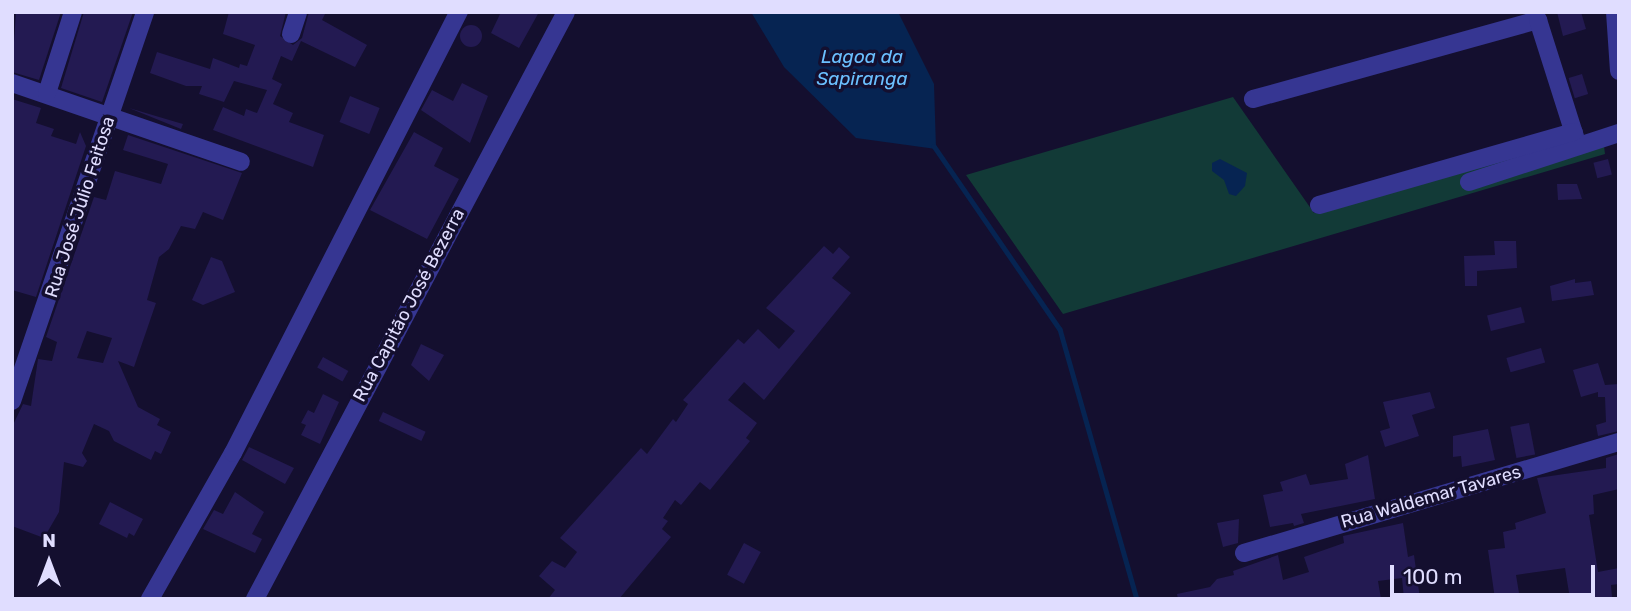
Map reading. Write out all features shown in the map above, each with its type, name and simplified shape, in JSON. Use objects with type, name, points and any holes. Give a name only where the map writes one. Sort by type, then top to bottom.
[{"type":"street","points":[[47,93],[73,12]]},
{"type":"street","name":"Rua José Júlio Feitosa","points":[[12,401],[145,12]]},
{"type":"street","points":[[291,34],[298,12]]},
{"type":"street","points":[[150,599],[233,453],[459,12]]},
{"type":"street","name":"Rua Capitão José Bezerra","points":[[255,599],[566,12]]},
{"type":"street","points":[[1615,12],[1619,71]]},
{"type":"street","points":[[1253,99],[1538,20],[1576,139]]},
{"type":"street","points":[[12,83],[47,93],[109,119],[241,162]]},
{"type":"street","points":[[1319,205],[1576,139],[1619,134]]},
{"type":"street","points":[[1469,182],[1576,139]]},
{"type":"street","name":"Rua Waldemar Tavares","points":[[1244,552],[1619,442]]},
{"type":"green space","points":[[1233,97],[1314,213],[1602,130],[1605,154],[1063,314],[966,175]]},
{"type":"water","name":"Lagoa da Sapiranga","points":[[751,12],[898,12],[934,84],[936,149],[856,138],[784,67]]},
{"type":"water","points":[[1220,159],[1247,173],[1245,186],[1236,196],[1229,194],[1224,180],[1212,171],[1212,163]]},
{"type":"building","points":[[16,12],[61,12],[39,80],[12,72]]},
{"type":"building","points":[[84,12],[133,12],[102,102],[61,88]]},
{"type":"building","points":[[229,12],[286,12],[280,36],[293,45],[302,38],[309,12],[326,12],[322,20],[367,45],[355,67],[301,41],[292,61],[281,56],[272,79],[282,84],[273,104],[293,113],[289,122],[324,135],[313,167],[213,130],[223,107],[244,116],[246,109],[257,113],[267,90],[234,81],[224,102],[199,94],[202,86],[186,86],[150,73],[157,52],[210,69],[213,58],[239,68],[240,64],[247,66],[255,45],[223,34]]},
{"type":"building","points":[[501,12],[539,12],[519,48],[491,33]]},
{"type":"building","points":[[1557,12],[1581,12],[1586,29],[1563,36]]},
{"type":"building","points":[[471,25],[481,32],[482,36],[475,46],[471,47],[461,40],[460,36],[467,26]]},
{"type":"building","points":[[1582,74],[1588,94],[1575,98],[1569,78]]},
{"type":"building","points":[[462,83],[488,96],[470,143],[421,110],[432,90],[453,101]]},
{"type":"building","points":[[350,96],[380,108],[369,134],[340,122]]},
{"type":"building","points":[[12,99],[41,108],[36,123],[54,129],[51,136],[76,144],[80,132],[86,146],[36,297],[12,290]]},
{"type":"building","points":[[129,108],[176,122],[183,124],[181,129]]},
{"type":"building","points":[[414,132],[443,148],[434,166],[459,179],[427,239],[370,210]]},
{"type":"building","points":[[128,135],[242,173],[223,220],[203,212],[195,229],[181,226],[169,249],[159,257],[147,300],[156,303],[134,367],[118,361],[138,407],[160,419],[157,425],[171,432],[161,454],[155,451],[151,460],[114,441],[109,431],[94,424],[82,453],[87,461],[83,467],[64,462],[59,512],[44,538],[12,526],[12,427],[23,404],[31,406],[38,359],[52,361],[57,342],[46,337],[94,197],[106,200],[115,171],[161,184],[168,164],[123,150]],"holes":[[[87,331],[112,338],[103,363],[77,358]]]},
{"type":"building","points":[[1608,159],[1612,175],[1597,178],[1593,163]]},
{"type":"building","points":[[1557,184],[1577,184],[1582,199],[1558,200]]},
{"type":"building","points":[[1494,241],[1516,241],[1517,268],[1477,271],[1477,286],[1465,286],[1464,256],[1495,255]]},
{"type":"building","points":[[824,246],[833,254],[839,247],[850,257],[832,278],[851,293],[764,400],[744,382],[728,400],[757,423],[746,438],[750,441],[710,490],[700,482],[681,505],[675,500],[663,518],[668,521],[662,529],[671,537],[619,599],[548,599],[555,590],[539,576],[552,561],[565,568],[577,552],[560,538],[641,448],[647,454],[673,419],[676,422],[688,404],[683,400],[738,339],[744,344],[758,329],[779,349],[795,331],[766,308]]},
{"type":"building","points":[[211,257],[222,261],[235,292],[203,305],[192,300]]},
{"type":"building","points":[[1575,279],[1575,283],[1591,281],[1594,295],[1552,301],[1550,286]]},
{"type":"building","points":[[1521,307],[1525,323],[1491,331],[1487,315]]},
{"type":"building","points":[[421,344],[444,355],[429,381],[411,365]]},
{"type":"building","points":[[1541,348],[1545,362],[1511,372],[1506,358]]},
{"type":"building","points":[[323,357],[348,371],[343,382],[317,367]]},
{"type":"building","points":[[1598,363],[1605,385],[1619,384],[1619,431],[1598,436],[1596,425],[1606,422],[1605,397],[1598,397],[1598,392],[1581,397],[1573,370]]},
{"type":"building","points":[[1430,392],[1435,408],[1412,415],[1419,436],[1385,447],[1380,431],[1390,428],[1383,402]]},
{"type":"building","points":[[323,394],[339,402],[320,444],[301,435],[306,425],[301,423],[308,410],[314,413]]},
{"type":"building","points":[[383,412],[426,432],[421,441],[379,421]]},
{"type":"building","points":[[1529,423],[1535,454],[1516,458],[1510,427]]},
{"type":"building","points":[[1488,429],[1495,460],[1462,467],[1461,456],[1453,457],[1453,436]]},
{"type":"building","points":[[249,447],[294,468],[285,484],[242,460]]},
{"type":"building","points":[[1619,454],[1619,489],[1593,495],[1594,514],[1589,515],[1598,572],[1619,568],[1619,584],[1611,585],[1612,597],[1570,599],[1565,568],[1516,575],[1520,599],[1495,599],[1488,550],[1505,548],[1503,532],[1516,529],[1515,523],[1546,513],[1537,478],[1606,468],[1606,458]]},
{"type":"building","points":[[1368,455],[1375,499],[1301,514],[1304,523],[1294,526],[1293,523],[1270,527],[1263,495],[1283,491],[1280,482],[1306,474],[1310,485],[1348,479],[1345,464]]},
{"type":"building","points":[[235,492],[264,512],[252,534],[262,539],[255,553],[203,529],[214,510],[223,514]]},
{"type":"building","points":[[110,502],[143,519],[134,536],[129,533],[127,538],[99,524]]},
{"type":"building","points":[[1239,519],[1238,543],[1223,547],[1217,523]]},
{"type":"building","points":[[1403,523],[1408,557],[1414,555],[1420,599],[1404,599],[1402,578],[1378,581],[1381,599],[1178,599],[1177,594],[1210,587],[1217,579],[1234,575],[1233,571],[1278,555],[1283,580],[1309,572],[1304,557],[1344,543],[1343,536]]},
{"type":"building","points":[[744,543],[761,552],[744,584],[727,575]]},
{"type":"waterway","points":[[934,146],[1060,329],[1137,599]]}]
